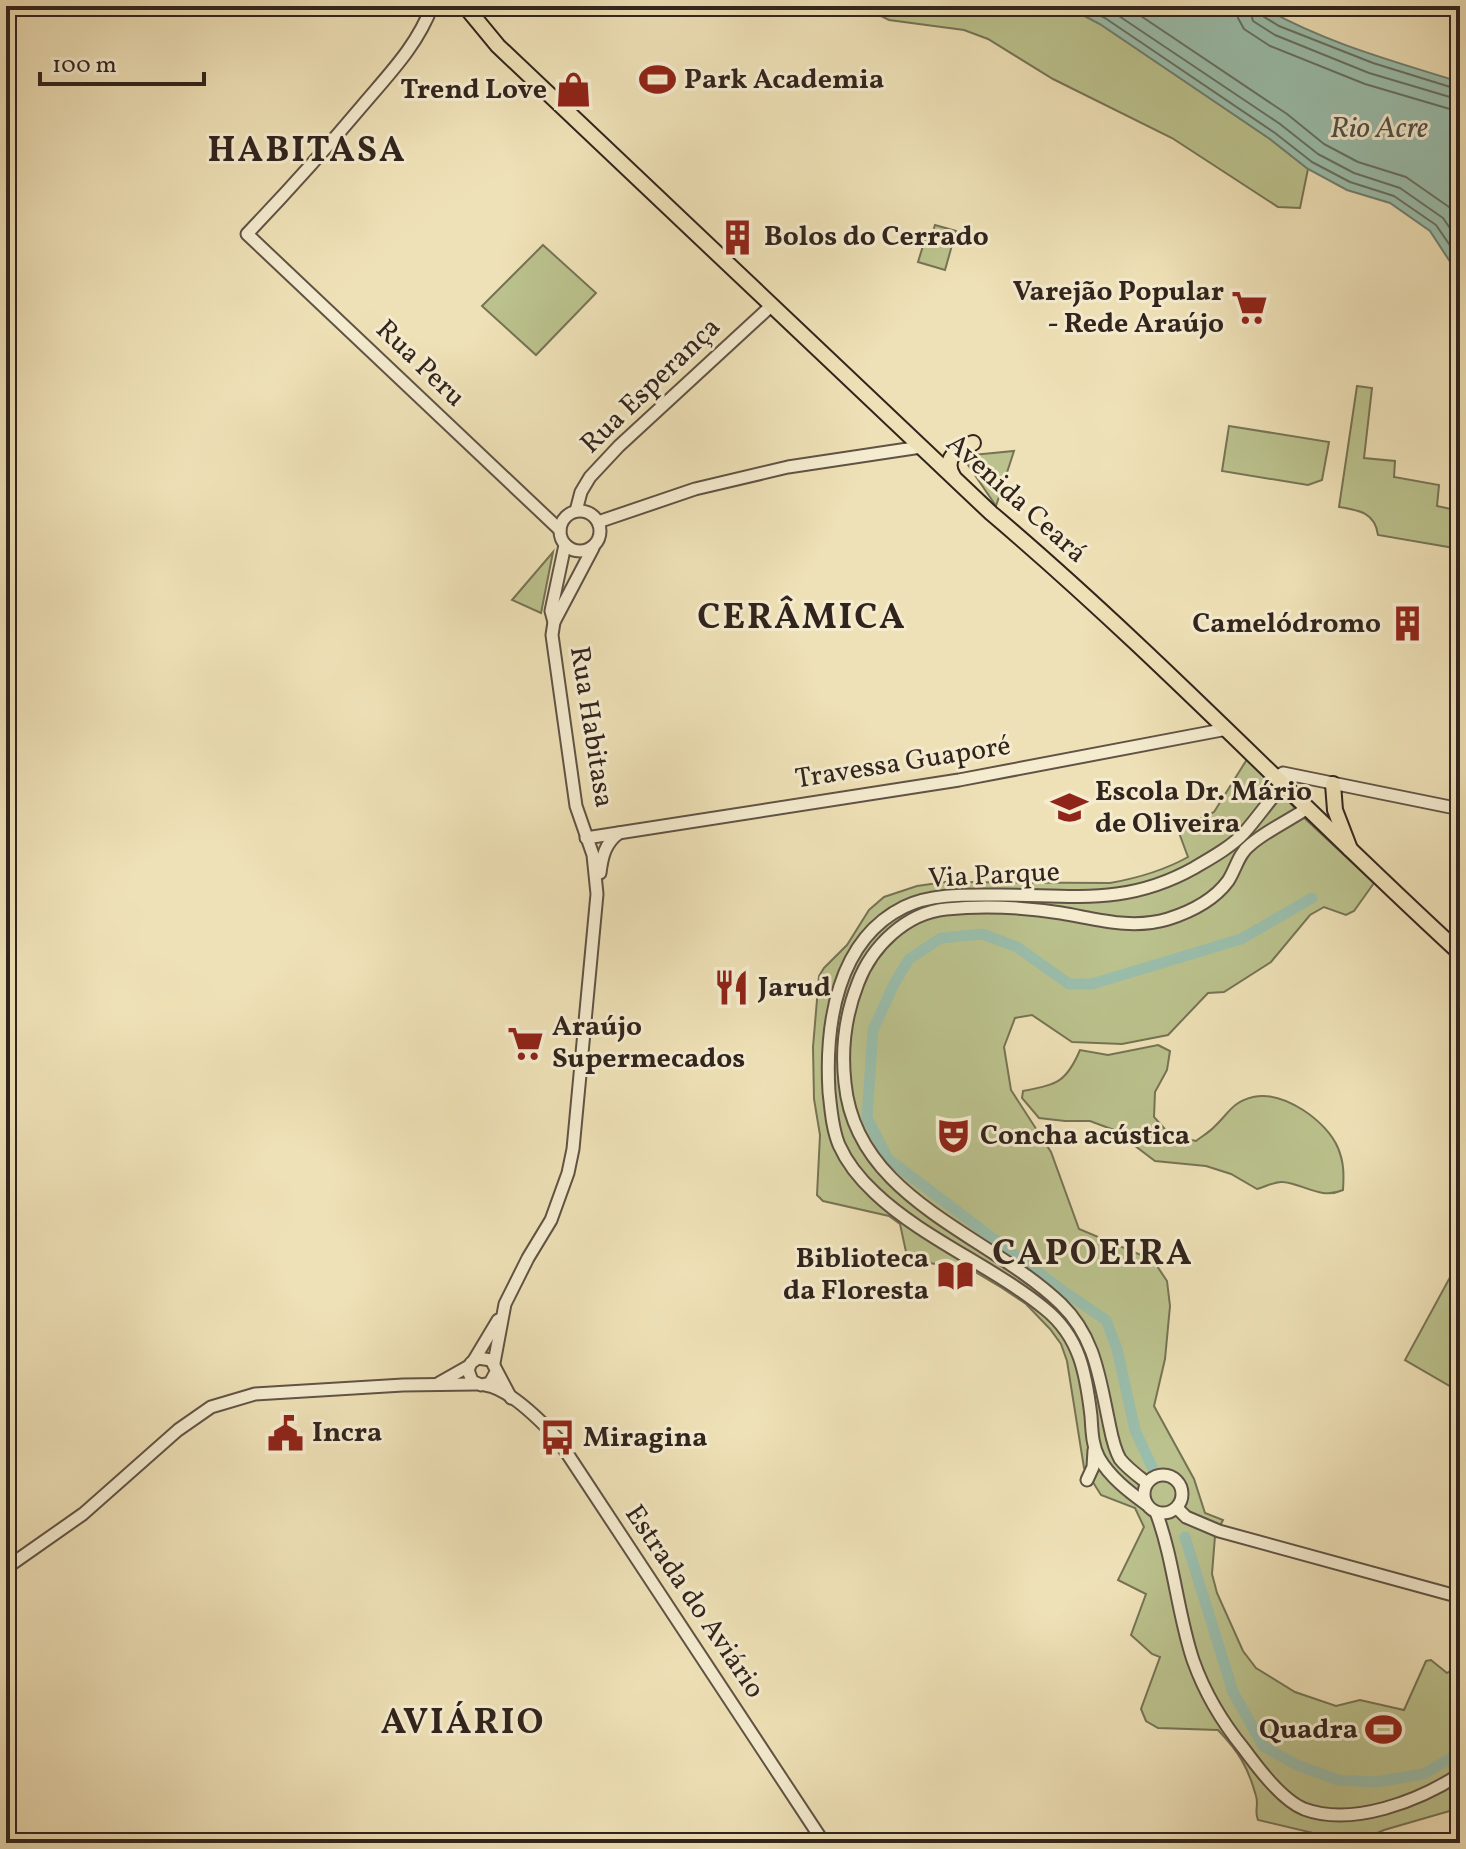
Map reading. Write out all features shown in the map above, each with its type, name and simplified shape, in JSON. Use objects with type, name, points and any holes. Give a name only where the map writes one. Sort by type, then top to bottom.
[{"type":"main road","name":"Avenida Ceará","points":[[465,6],[488,35],[537,83],[953,477],[1284,778],[1306,809],[1460,953]]},
{"type":"main road","points":[[476,6],[488,35]]},
{"type":"main road","points":[[953,477],[949,470],[950,458],[973,443]]},
{"type":"main road","points":[[1333,784],[1335,810],[1352,853]]},
{"type":"street","name":"Rua Peru","points":[[432,6],[423,29],[405,56],[315,163],[247,234],[560,530]]},
{"type":"street","name":"Rua Esperança","points":[[576,511],[581,492],[590,477],[619,446],[772,305]]},
{"type":"street","points":[[598,522],[695,489],[788,467],[921,447]]},
{"type":"street","points":[[576,511],[588,513],[598,522],[600,536],[593,548],[582,552],[565,545],[560,530],[563,520],[576,511]]},
{"type":"street","name":"Rua Habitasa","points":[[554,622],[551,611],[554,587],[565,545]]},
{"type":"street","name":"Rua Habitasa","points":[[586,838],[576,806],[552,635],[554,622],[593,548]]},
{"type":"street","name":"Travessa Guaporé","points":[[586,838],[959,780],[1227,729]]},
{"type":"street","points":[[1284,778],[1333,784],[1460,809]]},
{"type":"street","name":"Via Parque","points":[[1146,1504],[1126,1490],[1105,1467],[1094,1445],[1083,1365],[1076,1343],[1062,1324],[1026,1295],[897,1211],[875,1193],[852,1167],[839,1145],[831,1115],[828,1069],[831,1023],[838,989],[848,963],[874,928],[906,906],[931,899],[978,895],[1108,896],[1171,881],[1242,835],[1284,778]]},
{"type":"street","name":"Via Parque","points":[[1147,1483],[1118,1456],[1097,1363],[1089,1339],[1074,1317],[1025,1275],[902,1190],[865,1150],[855,1131],[846,1100],[842,1055],[853,997],[865,967],[891,935],[911,919],[946,909],[1022,908],[1105,922],[1143,924],[1184,913],[1205,902],[1227,882],[1249,845],[1306,809]]},
{"type":"street","points":[[481,1384],[470,1377],[472,1363],[501,1317],[510,1292],[551,1220],[568,1173],[604,851],[612,837],[626,830]]},
{"type":"street","points":[[586,838],[596,868],[597,894]]},
{"type":"street","points":[[1207,860],[1216,861],[1222,866],[1227,882]]},
{"type":"street","points":[[6,1568],[83,1514],[178,1430],[211,1407],[255,1394],[438,1383],[481,1384],[493,1380],[501,1317]]},
{"type":"street","points":[[438,1383],[487,1358],[495,1368]]},
{"type":"street","name":"Estrada do Aviário","points":[[495,1368],[512,1398]]},
{"type":"street","name":"Estrada do Aviário","points":[[481,1384],[512,1398],[557,1438],[824,1843]]},
{"type":"street","points":[[1087,1480],[1093,1467],[1094,1445]]},
{"type":"street","points":[[1164,1475],[1177,1480],[1182,1489],[1182,1499],[1177,1508],[1167,1513],[1156,1512],[1146,1504],[1144,1493],[1147,1483],[1154,1477],[1164,1475]]},
{"type":"street","points":[[1177,1508],[1186,1517],[1219,1531],[1460,1597]]},
{"type":"street","points":[[1156,1512],[1174,1571],[1193,1658],[1208,1697],[1222,1722],[1272,1783],[1291,1800],[1303,1808],[1350,1816],[1421,1795],[1460,1774]]},
{"type":"green space","points":[[861,6],[1066,6],[1100,24],[1270,139],[1308,169],[1300,208],[1278,207],[1172,138],[1053,79],[988,39],[964,30],[889,20]]},
{"type":"green space","points":[[935,225],[956,231],[945,270],[918,262],[926,236],[931,237]]},
{"type":"green space","points":[[543,245],[596,293],[536,355],[482,306]]},
{"type":"green space","points":[[1357,386],[1372,388],[1364,458],[1395,461],[1394,477],[1439,485],[1437,506],[1460,511],[1460,549],[1378,535],[1369,517],[1359,511],[1339,507]]},
{"type":"green space","points":[[1229,426],[1329,442],[1322,480],[1308,485],[1222,471]]},
{"type":"green space","points":[[1014,451],[996,506],[962,456]]},
{"type":"green space","points":[[553,552],[541,613],[512,600]]},
{"type":"green space","points":[[1249,756],[1299,813],[1374,883],[1354,911],[1346,915],[1324,907],[1310,915],[1271,962],[1224,992],[1208,993],[1168,1035],[1122,1044],[1072,1042],[1032,1015],[1015,1018],[1004,1047],[1011,1090],[1051,1152],[1079,1229],[1153,1260],[1167,1281],[1170,1306],[1165,1359],[1154,1406],[1194,1479],[1205,1513],[1223,1520],[1215,1536],[1212,1574],[1217,1593],[1243,1651],[1256,1668],[1295,1692],[1336,1706],[1360,1700],[1404,1710],[1426,1661],[1431,1660],[1447,1673],[1460,1665],[1460,1808],[1384,1830],[1355,1843],[1258,1820],[1257,1799],[1246,1768],[1218,1730],[1158,1728],[1146,1721],[1141,1709],[1160,1657],[1152,1654],[1131,1635],[1146,1594],[1118,1580],[1144,1527],[1135,1508],[1101,1495],[1084,1468],[1067,1361],[1061,1344],[1050,1329],[1026,1304],[967,1267],[908,1261],[900,1224],[889,1216],[823,1201],[817,1195],[820,1135],[814,1099],[813,1047],[819,976],[847,945],[869,910],[884,897],[917,886],[945,882],[1110,883],[1169,866],[1188,857],[1178,830],[1214,812]]},
{"type":"green space","points":[[1158,1045],[1170,1051],[1167,1070],[1155,1092],[1154,1117],[1171,1136],[1196,1141],[1240,1102],[1253,1097],[1277,1098],[1314,1118],[1332,1138],[1341,1158],[1343,1190],[1327,1193],[1280,1182],[1257,1189],[1231,1174],[1206,1166],[1155,1161],[1114,1130],[1090,1121],[1039,1118],[1022,1098],[1023,1091],[1052,1084],[1065,1076],[1080,1050],[1108,1055]]},
{"type":"green space","points":[[1460,1259],[1460,1392],[1405,1360]]},
{"type":"water","name":"Rio Acre","points":[[1066,6],[1261,6],[1333,40],[1460,82],[1460,277],[1430,231],[1390,203],[1347,190],[1308,169],[1270,139],[1100,24]]},
{"type":"waterway","points":[[1152,1467],[1135,1430],[1117,1349],[1106,1320],[888,1159],[867,1118],[873,1030],[909,959],[941,938],[982,934],[1017,947],[1069,984],[1092,984],[1241,939],[1312,898]]},
{"type":"waterway","points":[[1185,1537],[1233,1692],[1263,1746],[1297,1765],[1338,1780],[1376,1782],[1423,1774],[1460,1753]]},
{"type":"place","name":"Park Academia","points":[[658,80]]},
{"type":"place","name":"Trend Love","points":[[573,90]]},
{"type":"place","name":"Bolos do Cerrado","points":[[738,237]]},
{"type":"place","name":"Varejão Popular - Rede Araújo","points":[[1250,308]]},
{"type":"place","name":"Camelódromo","points":[[1407,624]]},
{"type":"place","name":"Escola Dr. Mário de Oliveira","points":[[1069,808]]},
{"type":"place","name":"Jarud","points":[[732,988]]},
{"type":"place","name":"Araújo Supermecados","points":[[526,1043]]},
{"type":"place","name":"Concha acústica","points":[[954,1136]]},
{"type":"place","name":"Biblioteca da Floresta","points":[[955,1275]]},
{"type":"place","name":"Incra","points":[[286,1433]]},
{"type":"place","name":"Miragina","points":[[557,1438]]},
{"type":"place","name":"Quadra","points":[[1384,1730]]},
{"type":"district","name":"HABITASA","points":[[307,152]]},
{"type":"district","name":"CERÂMICA","points":[[802,619]]},
{"type":"district","name":"CAPOEIRA","points":[[1093,1255]]},
{"type":"district","name":"AVIÁRIO","points":[[463,1724]]}]
